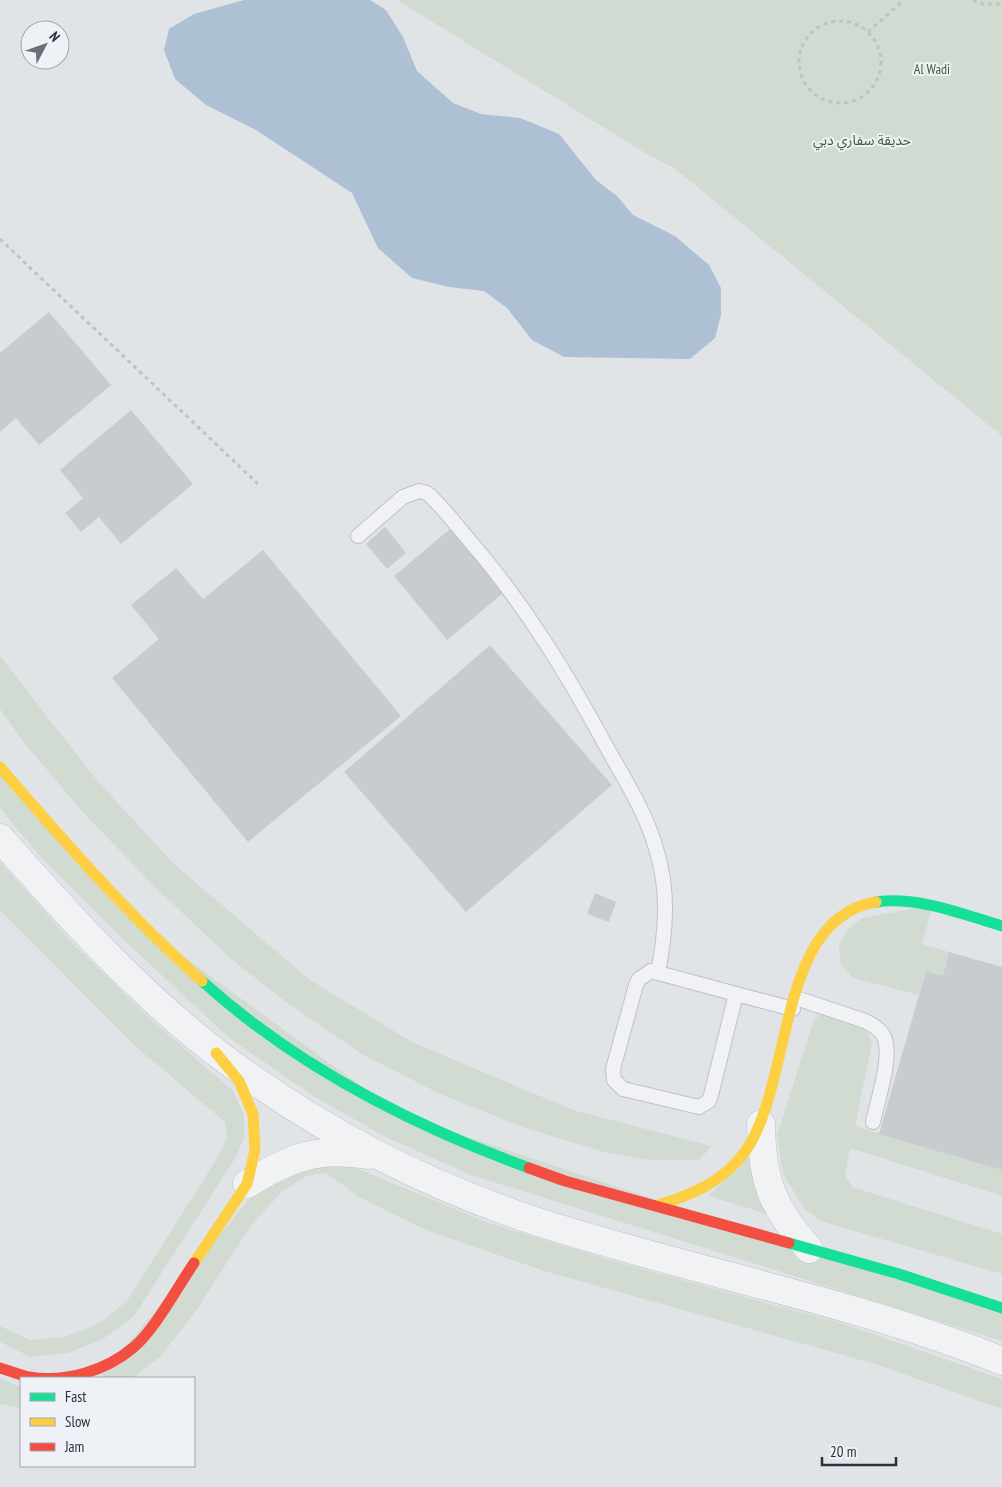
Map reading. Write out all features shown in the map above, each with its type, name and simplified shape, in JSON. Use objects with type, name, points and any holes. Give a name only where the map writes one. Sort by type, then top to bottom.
[{"type":"street","points":[[0,767],[83,863],[151,934],[224,1001],[302,1058],[386,1107],[474,1148],[565,1181],[658,1205],[899,1274],[1002,1308]]},
{"type":"street","points":[[0,838],[60,907],[136,983],[216,1052],[296,1109],[380,1158],[456,1192],[535,1221],[888,1321],[1002,1361]]},
{"type":"street","points":[[658,1205],[691,1195],[720,1177],[744,1153],[761,1124],[812,946],[827,926],[848,911],[872,901],[897,899],[923,904],[1002,926]]},
{"type":"street","points":[[70,1377],[103,1367],[134,1347],[158,1318],[247,1184],[255,1150],[253,1114],[239,1081],[216,1052]]},
{"type":"street","points":[[761,1124],[762,1159],[770,1192],[786,1223],[809,1249]]},
{"type":"street","points":[[247,1184],[277,1165],[310,1154],[345,1151],[380,1158]]},
{"type":"street","points":[[0,1368],[30,1377]]},
{"type":"lane","points":[[358,536],[404,496],[419,491],[427,494],[474,546],[530,616],[577,692],[648,824],[658,852],[663,882],[664,942],[658,972]]},
{"type":"lane","points":[[736,994],[711,1096],[705,1105],[693,1107],[623,1088],[614,1080],[614,1069],[636,985],[644,974],[658,972],[736,994],[794,1004],[865,1021],[875,1026],[883,1034],[887,1045],[873,1122]]},
{"type":"path","points":[[868,32],[904,0]]},
{"type":"path","points":[[973,0],[983,4],[1002,4]]},
{"type":"path","points":[[835,20],[858,25],[868,32],[880,52],[880,70],[874,86],[866,94],[844,103],[821,99],[812,92],[804,83],[798,60],[800,49],[814,29],[835,20]]},
{"type":"path","points":[[0,239],[258,484]]},
{"type":"green space","name":"حديقة سفاري دبي","points":[[397,0],[1002,0],[1002,436],[674,168],[650,156]]},
{"type":"green space","points":[[0,656],[95,778],[174,864],[310,980],[412,1042],[573,1110],[712,1146],[699,1160],[648,1160],[608,1153],[525,1128],[440,1094],[363,1055],[286,1002],[230,958],[158,890],[87,817],[25,744],[0,709]]},
{"type":"green space","points":[[0,771],[137,923],[401,1115],[1002,1314],[1002,1341],[468,1174],[384,1136],[313,1096],[228,1037],[124,940],[38,854],[0,808]]},
{"type":"green space","points":[[0,862],[77,948],[147,1016],[233,1091],[244,1114],[244,1138],[236,1157],[134,1316],[103,1339],[68,1353],[30,1357],[0,1342],[0,1326],[30,1340],[64,1337],[100,1323],[127,1301],[221,1152],[227,1135],[225,1122],[135,1046],[0,910]]},
{"type":"green space","points":[[933,905],[922,944],[949,952],[943,976],[926,971],[919,995],[853,978],[840,963],[839,943],[848,930],[862,918]]},
{"type":"green space","points":[[826,1010],[863,1022],[872,1043],[855,1126],[1002,1170],[1002,1196],[850,1148],[845,1175],[852,1187],[1002,1234],[1002,1274],[820,1221],[804,1208],[783,1174],[777,1135],[814,1020]]},
{"type":"green space","points":[[750,1154],[770,1215],[709,1196]]},
{"type":"green space","points":[[346,1164],[489,1223],[609,1260],[844,1324],[1002,1379],[1002,1409],[875,1364],[544,1271],[428,1231],[359,1197],[326,1173],[307,1176],[283,1191],[252,1224],[197,1309],[161,1356],[134,1377],[100,1377],[263,1183],[283,1170]]},
{"type":"green space","points":[[0,1378],[20,1387],[20,1408],[0,1404]]},
{"type":"water","points":[[244,0],[370,0],[386,10],[403,37],[417,71],[453,103],[481,114],[520,118],[559,134],[596,180],[617,196],[633,215],[675,236],[709,265],[721,288],[721,315],[715,338],[690,359],[564,357],[532,340],[507,308],[484,291],[449,287],[412,278],[378,248],[352,193],[256,130],[206,105],[175,79],[164,50],[169,29],[194,14]]},
{"type":"building","points":[[49,312],[111,385],[39,445],[16,418],[0,432],[0,353]]},
{"type":"building","points":[[131,410],[193,484],[121,544],[99,517],[81,532],[65,513],[83,498],[60,470]]},
{"type":"building","points":[[385,527],[406,553],[387,569],[366,544]]},
{"type":"building","points":[[450,529],[504,592],[447,640],[394,576]]},
{"type":"building","points":[[263,550],[401,716],[248,842],[112,678],[159,639],[131,605],[176,568],[203,599]]},
{"type":"building","points":[[490,645],[612,785],[466,912],[344,772]]},
{"type":"building","points":[[595,893],[616,902],[609,922],[587,914]]},
{"type":"building","points":[[949,952],[1002,967],[1002,1170],[879,1134],[926,971],[943,976]]},
{"type":"traffic: fast","points":[[876,902],[908,902],[940,907],[1002,926]]},
{"type":"traffic: fast","points":[[202,981],[238,1012],[276,1040],[356,1090],[441,1133],[529,1168]]},
{"type":"traffic: fast","points":[[789,1243],[899,1274],[1002,1308]]},
{"type":"traffic: slow","points":[[0,767],[122,904],[202,981]]},
{"type":"traffic: slow","points":[[658,1205],[683,1197],[716,1180],[744,1153],[760,1124],[772,1088],[791,1008],[803,971],[820,939],[843,915],[876,902]]},
{"type":"traffic: slow","points":[[194,1263],[247,1184],[255,1150],[253,1114],[239,1081],[216,1053]]},
{"type":"traffic: jam","points":[[529,1168],[565,1181],[789,1243]]},
{"type":"traffic: jam","points":[[64,1377],[98,1369],[111,1363],[134,1347],[150,1330],[166,1308],[194,1263]]},
{"type":"traffic: jam","points":[[0,1368],[29,1377]]},
{"type":"park label","name":"Al Wadi","points":[[932,69]]}]
